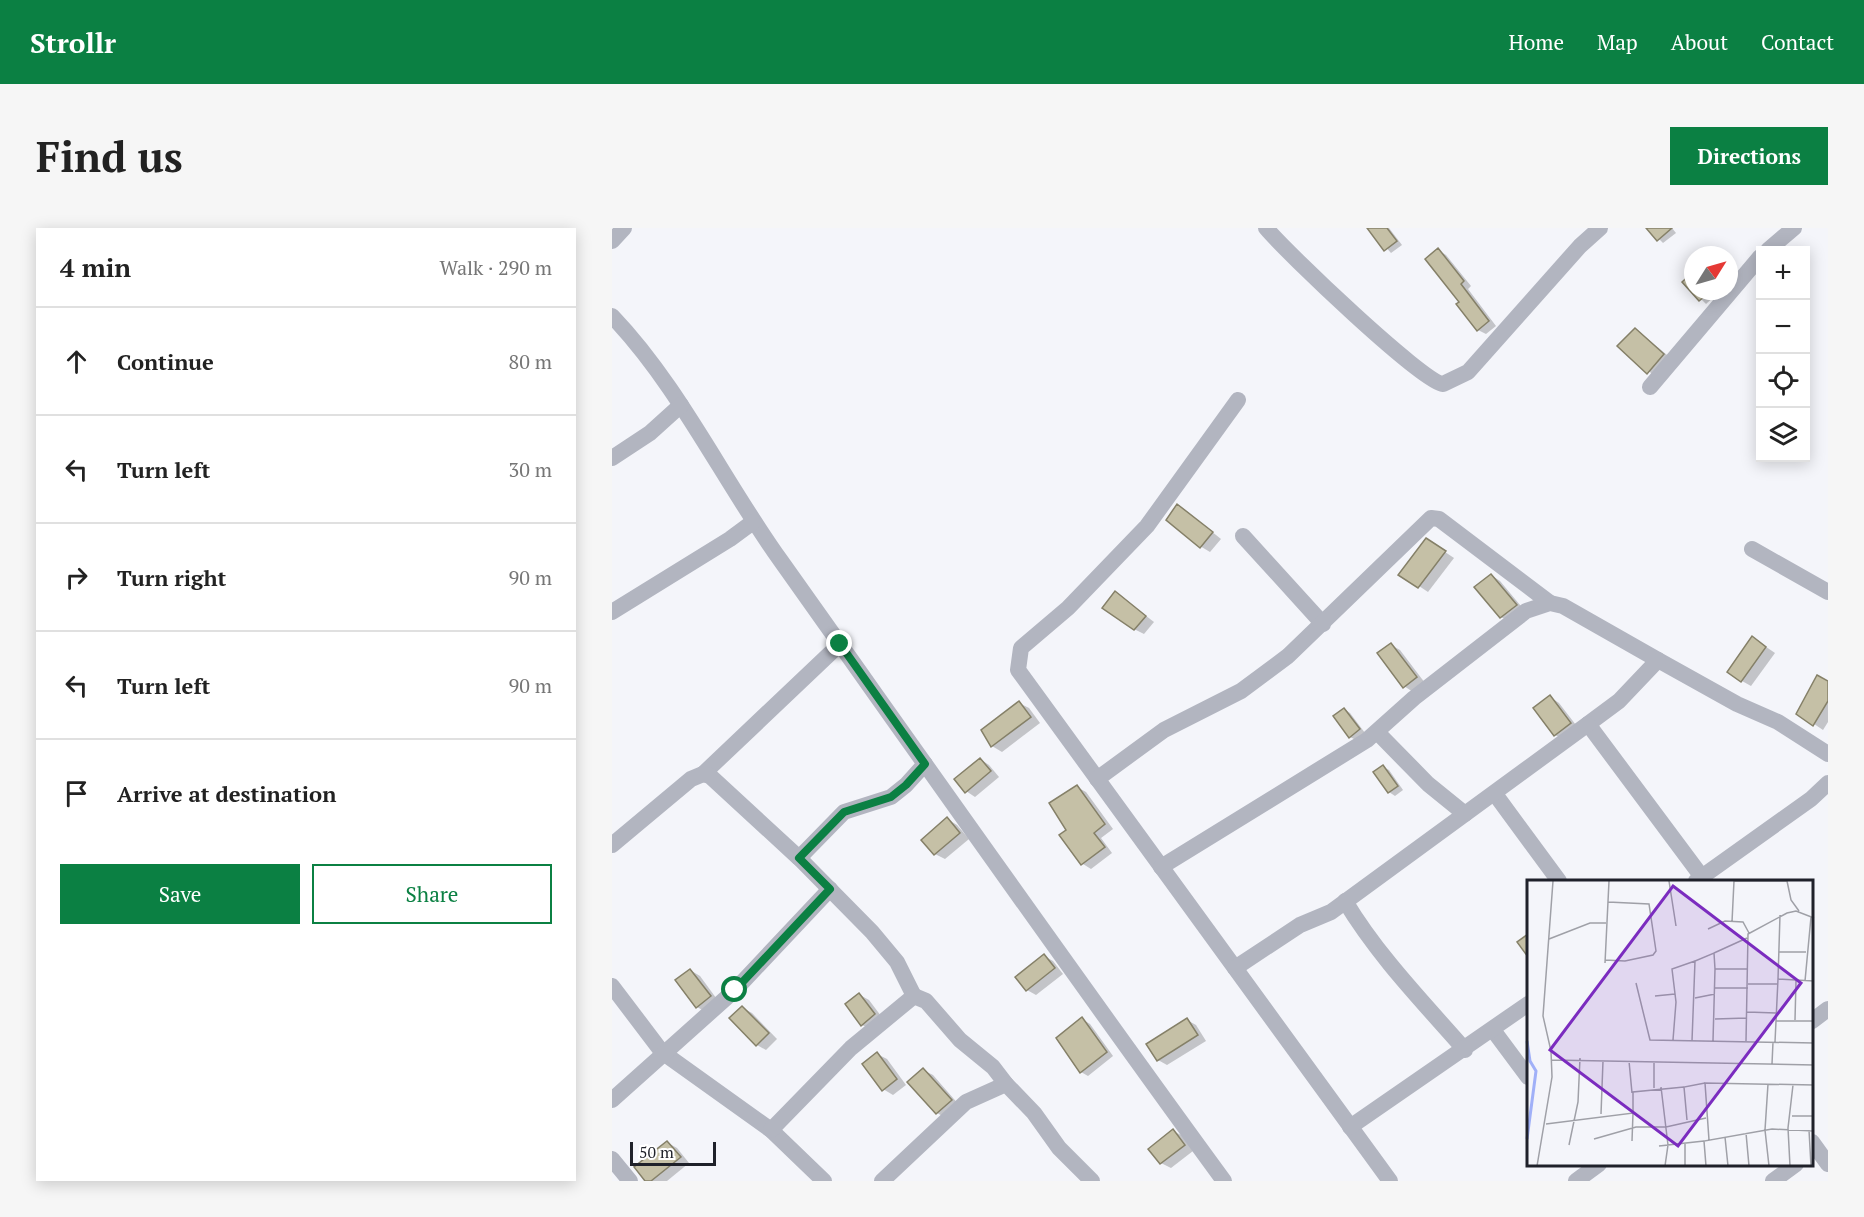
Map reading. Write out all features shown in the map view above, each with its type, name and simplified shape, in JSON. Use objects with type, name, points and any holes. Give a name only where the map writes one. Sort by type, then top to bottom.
[{"type":"street","points":[[612,241],[624,228]]},
{"type":"street","points":[[1266,228],[1304,269],[1379,336],[1432,381],[1443,384],[1459,378],[1474,365],[1580,246],[1600,228]]},
{"type":"street","points":[[1773,246],[1794,228]]},
{"type":"street","points":[[1650,387],[1756,263]]},
{"type":"street","points":[[612,316],[628,333],[681,405],[753,522],[1067,967],[1224,1181]]},
{"type":"street","points":[[1238,400],[1147,526],[1068,608],[1021,648],[1018,670],[1390,1181]]},
{"type":"street","points":[[612,458],[650,433],[681,405]]},
{"type":"street","points":[[1097,779],[1164,730],[1241,691],[1288,656],[1431,518],[1439,519],[1550,603],[1563,606],[1737,704],[1778,722],[1828,754]]},
{"type":"street","points":[[612,612],[730,539],[753,522]]},
{"type":"street","points":[[1244,536],[1323,624]]},
{"type":"street","points":[[1752,549],[1828,592]]},
{"type":"street","points":[[1161,867],[1377,732],[1414,698],[1526,610],[1550,603]]},
{"type":"street","points":[[612,845],[683,786],[703,774],[840,644]]},
{"type":"street","points":[[1235,968],[1300,926],[1331,912],[1495,794],[1619,700],[1658,660]]},
{"type":"street","points":[[1588,724],[1699,879],[1811,799],[1828,783]]},
{"type":"street","points":[[1377,732],[1428,784],[1465,814]]},
{"type":"street","points":[[799,858],[844,812],[891,797],[906,785],[925,764]]},
{"type":"street","points":[[703,774],[715,779],[799,858],[872,932],[897,962],[914,996],[926,1001],[960,1040],[993,1066],[1006,1084],[1034,1113],[1059,1148],[1092,1181]]},
{"type":"street","points":[[1495,794],[1558,880]]},
{"type":"street","points":[[612,1100],[662,1052],[735,990],[830,889]]},
{"type":"street","points":[[1345,901],[1362,930],[1388,963],[1465,1050]]},
{"type":"street","points":[[612,986],[662,1052],[771,1130],[824,1181]]},
{"type":"street","points":[[771,1130],[850,1048],[914,996]]},
{"type":"street","points":[[1350,1126],[1465,1050],[1527,1005]]},
{"type":"street","points":[[1813,1020],[1828,1009]]},
{"type":"street","points":[[1493,1030],[1527,1076]]},
{"type":"street","points":[[882,1181],[966,1102],[1006,1084]]},
{"type":"street","points":[[1813,1148],[1828,1164]]},
{"type":"street","points":[[612,1159],[630,1181]]},
{"type":"street","points":[[1576,1181],[1595,1166]]},
{"type":"street","points":[[1773,1181],[1793,1166]]},
{"type":"building","points":[[1367,228],[1387,228],[1397,241],[1384,251]]},
{"type":"building","points":[[1646,228],[1672,228],[1657,241]]},
{"type":"building","points":[[1438,248],[1464,281],[1461,284],[1489,321],[1477,331],[1456,304],[1459,302],[1425,259]]},
{"type":"building","points":[[1635,328],[1664,354],[1647,374],[1617,346]]},
{"type":"building","points":[[1177,504],[1213,532],[1200,548],[1166,520]]},
{"type":"building","points":[[1426,538],[1446,551],[1418,588],[1398,575]]},
{"type":"building","points":[[1491,574],[1517,605],[1500,618],[1474,587]]},
{"type":"building","points":[[1115,591],[1146,616],[1134,630],[1102,608]]},
{"type":"building","points":[[1752,636],[1766,647],[1741,682],[1727,672]]},
{"type":"building","points":[[1391,643],[1417,677],[1403,688],[1377,653]]},
{"type":"building","points":[[1817,675],[1828,681],[1828,701],[1813,726],[1796,714]]},
{"type":"building","points":[[1550,695],[1571,723],[1554,736],[1533,708]]},
{"type":"building","points":[[1019,701],[1031,717],[991,747],[981,730]]},
{"type":"building","points":[[1344,708],[1360,729],[1349,738],[1333,716]]},
{"type":"building","points":[[980,758],[991,771],[965,793],[954,779]]},
{"type":"building","points":[[1383,765],[1398,786],[1388,793],[1373,772]]},
{"type":"building","points":[[1077,785],[1105,824],[1094,833],[1105,847],[1081,865],[1059,835],[1066,830],[1049,803]]},
{"type":"building","points":[[947,817],[960,833],[934,855],[921,840]]},
{"type":"building","points":[[1527,935],[1527,956],[1517,942]]},
{"type":"building","points":[[1044,954],[1055,968],[1026,991],[1015,977]]},
{"type":"building","points":[[690,969],[711,996],[696,1008],[675,980]]},
{"type":"building","points":[[859,993],[875,1014],[861,1026],[845,1004]]},
{"type":"building","points":[[742,1006],[769,1033],[756,1046],[729,1018]]},
{"type":"building","points":[[1082,1017],[1107,1052],[1080,1073],[1056,1038]]},
{"type":"building","points":[[1187,1018],[1198,1035],[1157,1061],[1146,1044]]},
{"type":"building","points":[[877,1052],[897,1079],[882,1091],[862,1064]]},
{"type":"building","points":[[923,1068],[952,1100],[936,1114],[907,1082]]},
{"type":"building","points":[[1173,1129],[1185,1145],[1160,1164],[1148,1149]]},
{"type":"building","points":[[667,1141],[681,1157],[651,1181],[645,1181],[634,1167]]},
{"type":"route","points":[[735,990],[830,889],[799,858],[844,812],[891,797],[906,785],[925,764],[840,644]]}]
